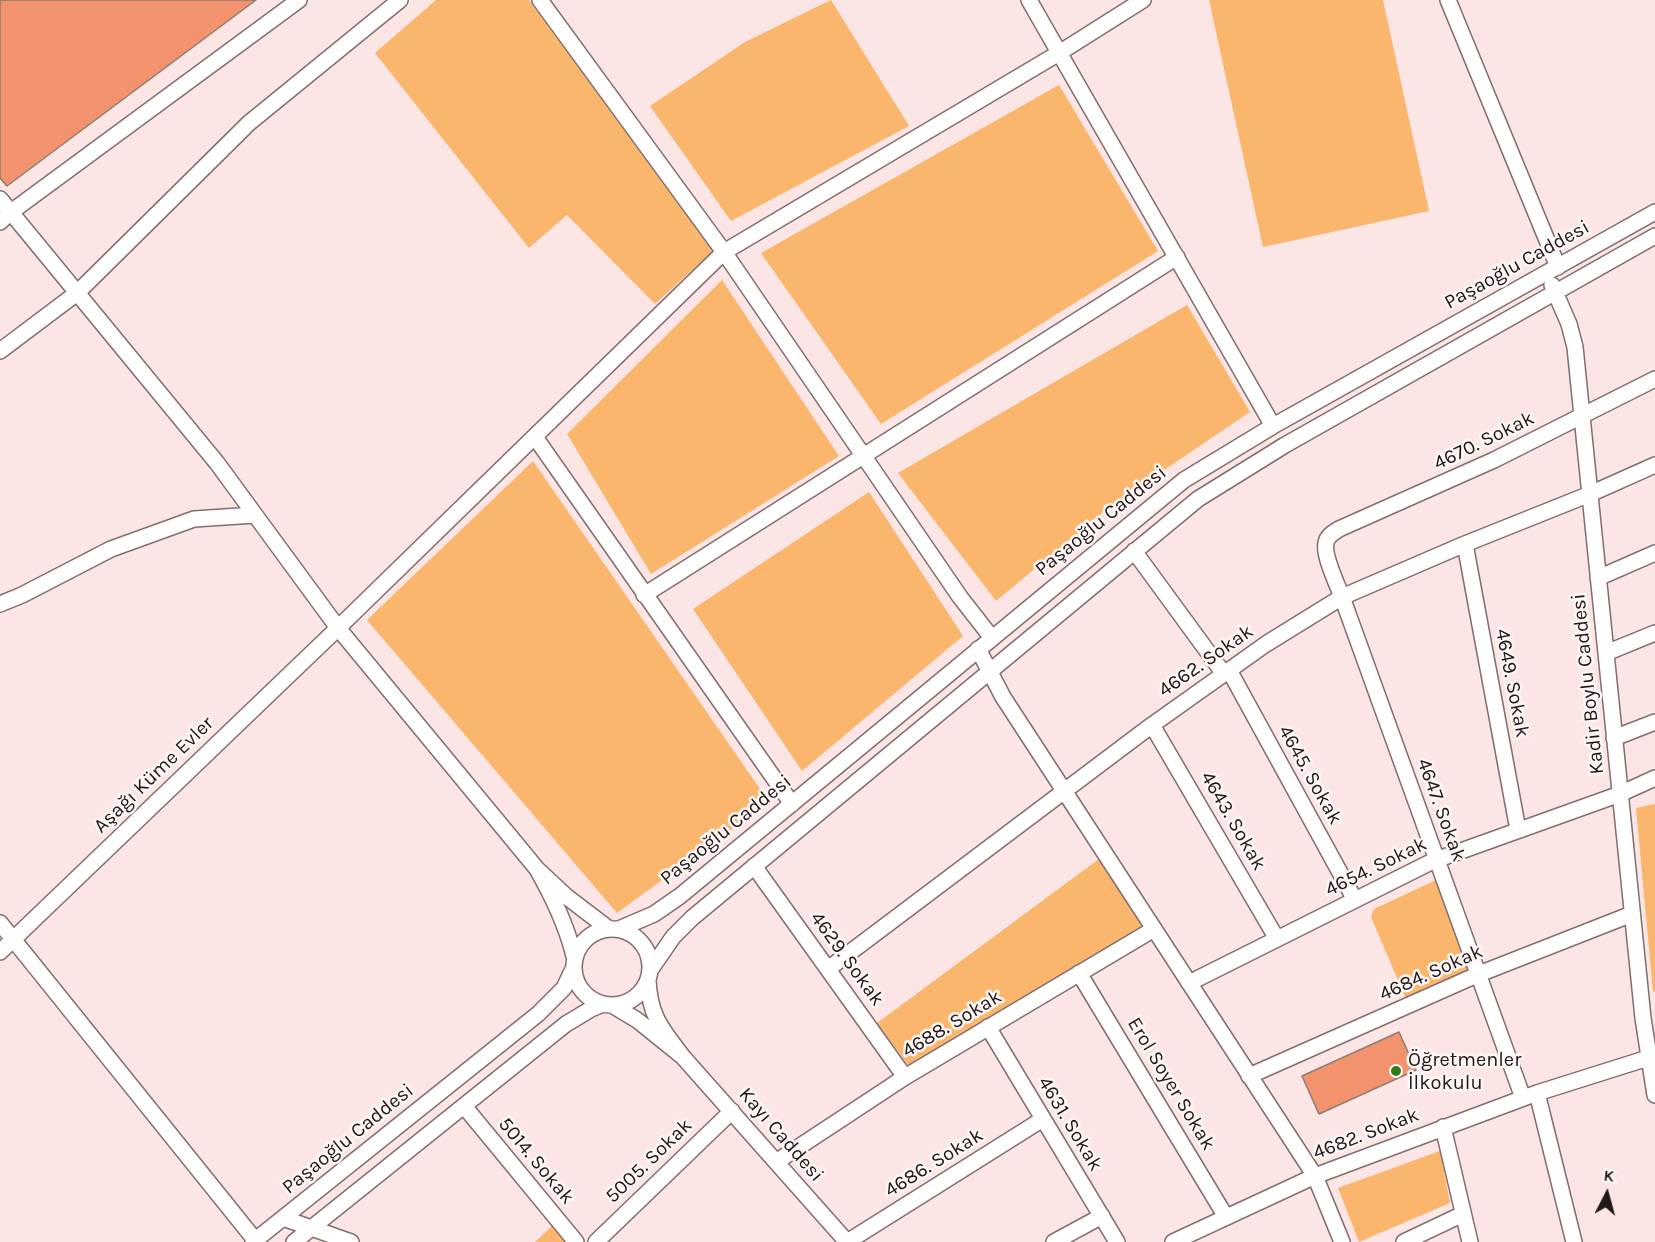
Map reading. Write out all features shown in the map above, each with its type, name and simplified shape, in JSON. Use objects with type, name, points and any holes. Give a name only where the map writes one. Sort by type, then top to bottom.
[{"type":"street","points":[[5,217],[299,0]]},
{"type":"street","points":[[0,351],[77,293],[249,123],[400,0]]},
{"type":"street","points":[[540,0],[724,252],[960,597],[992,638]]},
{"type":"street","points":[[1029,0],[1273,426]]},
{"type":"street","name":"Aşağı Küme Evler","points":[[0,952],[338,628],[724,252],[1059,53],[1143,0]]},
{"type":"street","name":"Kadir Boylu Caddesi","points":[[1448,0],[1552,270],[1556,292],[1569,324],[1575,347],[1632,914],[1649,1008],[1648,1058],[1655,1095]]},
{"type":"street","points":[[0,199],[5,217],[77,293],[217,464],[338,628],[537,869],[567,897],[614,929],[636,937],[650,957],[649,975]]},
{"type":"street","name":"Paşaoğlu Caddesi","points":[[614,929],[654,914],[680,896],[1184,480],[1273,426],[1655,212]]},
{"type":"street","points":[[294,1242],[566,1024],[591,1009],[632,1000],[641,992],[662,951],[681,928],[1198,499],[1236,474],[1655,236]]},
{"type":"street","points":[[644,595],[1177,257]]},
{"type":"street","name":"4670. Sokak","points":[[1329,536],[1339,529],[1484,465],[1655,379]]},
{"type":"street","points":[[535,436],[792,804]]},
{"type":"street","name":"4662. Sokak","points":[[828,969],[1152,725],[1266,644],[1342,597],[1655,465]]},
{"type":"street","points":[[0,604],[111,549],[194,519],[255,515]]},
{"type":"street","name":"4647. Sokak","points":[[1329,536],[1325,548],[1342,597],[1479,974],[1530,1095],[1574,1242]]},
{"type":"street","name":"4649. Sokak","points":[[1465,544],[1518,831]]},
{"type":"street","name":"4645. Sokak","points":[[1134,550],[1226,672],[1355,900]]},
{"type":"street","points":[[1598,578],[1655,553]]},
{"type":"street","points":[[1606,653],[1655,633]]},
{"type":"street","points":[[978,649],[1003,697],[1315,1176],[1342,1242]]},
{"type":"street","points":[[1614,738],[1655,722]]},
{"type":"street","name":"4643. Sokak","points":[[1152,725],[1277,939]]},
{"type":"street","name":"4654. Sokak","points":[[1189,983],[1437,860],[1620,794],[1655,778]]},
{"type":"street","name":"4629. Sokak","points":[[754,866],[905,1077]]},
{"type":"street","points":[[537,869],[567,929],[576,982],[594,1001],[607,1004]]},
{"type":"street","name":"4684. Sokak","points":[[1249,1076],[1479,974],[1632,914]]},
{"type":"street","points":[[0,923],[254,1241]]},
{"type":"street","points":[[574,963],[580,944],[590,935],[614,929]]},
{"type":"street","name":"4688. Sokak","points":[[776,1162],[905,1077],[1154,929]]},
{"type":"street","name":"Paşaoğlu Caddesi","points":[[254,1241],[538,1014],[564,988],[574,963]]},
{"type":"street","name":"Erol Soyer Sokak","points":[[1079,973],[1226,1216]]},
{"type":"street","name":"Kayı Caddesi","points":[[649,975],[652,1012],[662,1028],[683,1056],[847,1242]]},
{"type":"street","name":"Kayı Caddesi","points":[[607,1004],[652,1031],[683,1056]]},
{"type":"street","name":"4631. Sokak","points":[[988,1027],[1117,1242]]},
{"type":"street","name":"4682. Sokak","points":[[1173,1242],[1315,1176],[1530,1095],[1648,1058]]},
{"type":"street","name":"5014. Sokak","points":[[464,1106],[576,1242]]},
{"type":"street","name":"5005. Sokak","points":[[596,1242],[732,1111]]},
{"type":"street","name":"4686. Sokak","points":[[847,1242],[1043,1119]]},
{"type":"street","points":[[1443,1127],[1470,1242]]},
{"type":"street","points":[[1404,1242],[1463,1214]]},
{"type":"street","points":[[1054,1242],[1102,1216]]},
{"type":"street","points":[[283,1218],[351,1242]]},
{"type":"shaded area","points":[[436,0],[529,0],[713,251],[655,304],[567,215],[529,248],[375,53]]},
{"type":"shaded area","points":[[831,0],[909,126],[731,221],[650,106],[745,42]]},
{"type":"shaded area","points":[[1209,0],[1383,0],[1429,211],[1263,247]]},
{"type":"shaded area","points":[[1059,85],[1158,251],[881,424],[761,253]]},
{"type":"shaded area","points":[[722,280],[839,456],[651,574],[567,434]]},
{"type":"shaded area","points":[[1187,305],[1250,412],[1108,508],[996,601],[898,473]]},
{"type":"shaded area","points":[[533,461],[769,802],[617,913],[367,620]]},
{"type":"shaded area","points":[[869,492],[963,636],[802,771],[693,609]]},
{"type":"shaded area","points":[[1655,804],[1655,991],[1653,992],[1636,808]]},
{"type":"shaded area","points":[[1099,859],[1143,927],[909,1066],[877,1023]]},
{"type":"shaded area","points":[[1436,880],[1468,970],[1406,999],[1371,917],[1374,909]]},
{"type":"shaded area","points":[[1440,1151],[1450,1203],[1359,1242],[1338,1188]]},
{"type":"shaded area","points":[[555,1223],[572,1242],[535,1242]]},
{"type":"building","points":[[0,0],[256,0],[7,186],[0,178]]},
{"type":"building","points":[[1399,1032],[1416,1070],[1319,1114],[1302,1076]]},
{"type":"place","name":"Öğretmenler İlkokulu","points":[[1396,1071]]}]
